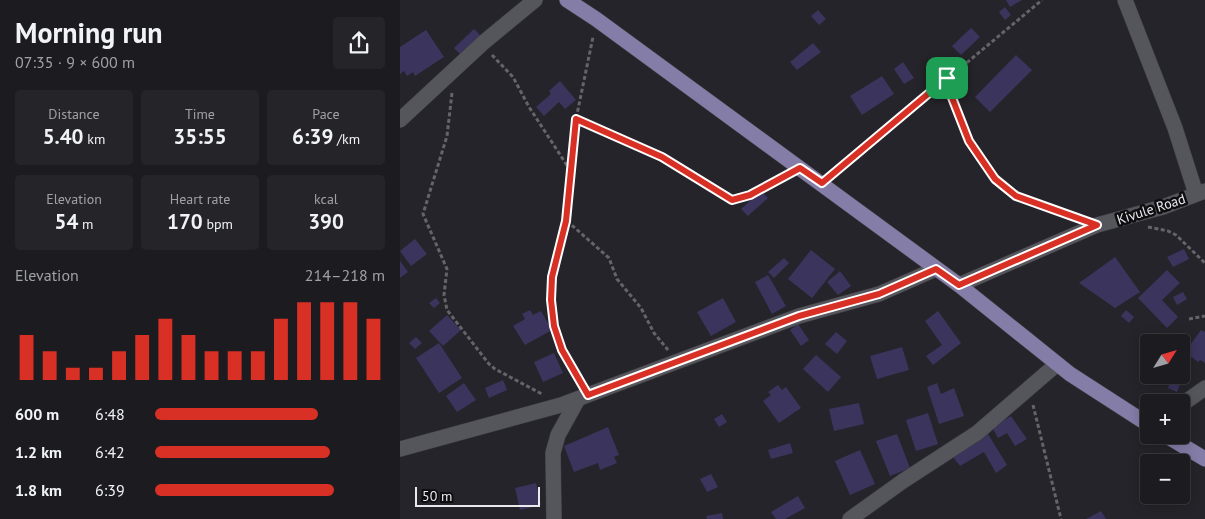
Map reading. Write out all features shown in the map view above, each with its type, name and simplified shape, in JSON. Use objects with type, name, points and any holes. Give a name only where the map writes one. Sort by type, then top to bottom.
[{"type":"main road","points":[[567,0],[822,183],[959,285],[1058,364],[1140,419]]},
{"type":"main road","points":[[1181,444],[1205,459]]},
{"type":"street","points":[[400,120],[484,42],[535,0]]},
{"type":"street","points":[[1125,0],[1200,193]]},
{"type":"street","name":"Kivule Road","points":[[959,285],[1097,225],[1118,221],[1200,193]]},
{"type":"street","points":[[400,449],[561,405],[799,316],[879,294],[936,269]]},
{"type":"street","points":[[850,519],[903,481],[977,433],[1058,364]]},
{"type":"street","points":[[1190,399],[1205,388]]},
{"type":"street","points":[[554,519],[553,453],[558,435],[583,397]]},
{"type":"path","points":[[822,183],[1042,0]]},
{"type":"path","points":[[583,397],[562,350],[554,326],[551,300],[552,277],[566,221],[576,119],[592,49],[596,19]]},
{"type":"path","points":[[484,42],[494,58],[513,77],[529,107],[570,171]]},
{"type":"path","points":[[456,68],[447,136],[423,214],[447,269],[444,303],[489,364],[561,405]]},
{"type":"path","points":[[947,78],[949,90],[969,141],[995,179],[1016,196],[1097,225]]},
{"type":"path","points":[[576,119],[662,157],[732,200],[750,195],[800,168]]},
{"type":"path","points":[[566,221],[609,258],[617,280],[641,308],[654,333],[678,362]]},
{"type":"path","points":[[1118,221],[1168,231],[1191,248],[1205,263]]},
{"type":"path","points":[[1188,319],[1205,316]]},
{"type":"path","points":[[1029,388],[1061,519]]},
{"type":"building","points":[[1006,0],[1022,0],[1010,7]]},
{"type":"building","points":[[1005,7],[1011,15],[1005,20],[999,12]]},
{"type":"building","points":[[818,10],[826,19],[819,25],[811,16]]},
{"type":"building","points":[[971,28],[980,37],[961,55],[952,46]]},
{"type":"building","points":[[474,29],[482,37],[462,56],[454,48]]},
{"type":"building","points":[[426,30],[444,57],[415,76],[413,72],[407,76],[404,71],[400,74],[400,47]]},
{"type":"building","points":[[813,43],[821,52],[797,70],[790,62]]},
{"type":"building","points":[[1016,55],[1032,70],[990,112],[975,97]]},
{"type":"building","points":[[903,62],[914,78],[904,84],[894,69]]},
{"type":"building","points":[[882,76],[894,94],[862,115],[850,96]]},
{"type":"building","points":[[560,81],[576,100],[565,109],[559,102],[544,116],[536,107],[551,94],[549,91]]},
{"type":"building","points":[[761,191],[768,198],[748,216],[741,209]]},
{"type":"building","points":[[415,239],[427,254],[411,266],[400,251]]},
{"type":"building","points":[[1184,249],[1189,259],[1173,267],[1167,257]]},
{"type":"building","points":[[811,250],[835,269],[812,298],[788,279]]},
{"type":"building","points":[[1115,257],[1140,292],[1115,308],[1079,283]]},
{"type":"building","points":[[784,258],[789,263],[774,278],[768,272]]},
{"type":"building","points":[[400,261],[408,272],[400,278]]},
{"type":"building","points":[[1167,270],[1180,283],[1162,300],[1178,317],[1167,328],[1138,298]]},
{"type":"building","points":[[840,271],[851,286],[838,295],[827,282]]},
{"type":"building","points":[[768,275],[786,306],[772,314],[755,282]]},
{"type":"building","points":[[1183,292],[1187,299],[1177,305],[1173,297]]},
{"type":"building","points":[[436,298],[440,303],[434,308],[429,303]]},
{"type":"building","points":[[723,298],[736,322],[711,336],[697,312]]},
{"type":"building","points":[[530,310],[533,315],[541,311],[552,330],[525,345],[513,326],[525,319],[522,314]]},
{"type":"building","points":[[1126,310],[1134,317],[1129,323],[1121,316]]},
{"type":"building","points":[[938,311],[961,343],[933,365],[926,356],[942,345],[925,321]]},
{"type":"building","points":[[447,315],[461,330],[443,346],[429,331]]},
{"type":"building","points":[[798,324],[809,340],[801,346],[790,330]]},
{"type":"building","points":[[1201,330],[1205,332],[1205,363],[1200,360],[1198,362],[1190,356],[1190,345]]},
{"type":"building","points":[[836,332],[847,341],[837,354],[825,344]]},
{"type":"building","points":[[416,337],[422,343],[415,349],[409,343]]},
{"type":"building","points":[[439,343],[462,378],[439,393],[416,358]]},
{"type":"building","points":[[902,347],[909,370],[877,379],[870,356]]},
{"type":"building","points":[[554,353],[563,373],[543,382],[534,362]]},
{"type":"building","points":[[816,355],[841,377],[828,392],[803,369]]},
{"type":"building","points":[[503,380],[507,390],[489,398],[485,388]]},
{"type":"building","points":[[464,383],[476,400],[457,412],[446,396]]},
{"type":"building","points":[[937,383],[941,394],[954,388],[964,416],[939,424],[927,387]]},
{"type":"building","points":[[1170,384],[1180,384],[1177,392],[1168,388]]},
{"type":"building","points":[[778,385],[782,390],[786,387],[801,408],[779,423],[763,401],[771,395],[768,392]]},
{"type":"building","points":[[859,403],[864,424],[834,431],[829,409]]},
{"type":"building","points":[[928,413],[938,444],[916,451],[906,420]]},
{"type":"building","points":[[722,414],[727,422],[719,427],[714,419]]},
{"type":"building","points":[[1011,416],[1027,439],[1015,446],[1007,433],[998,438],[992,427]]},
{"type":"building","points":[[608,427],[619,455],[614,457],[617,463],[600,470],[598,463],[574,472],[564,446]]},
{"type":"building","points":[[897,434],[910,468],[890,476],[876,441]]},
{"type":"building","points":[[988,434],[1007,465],[996,473],[984,452],[960,466],[952,456]]},
{"type":"building","points":[[790,443],[793,453],[771,459],[768,450]]},
{"type":"building","points":[[860,450],[875,484],[850,495],[835,461]]},
{"type":"building","points":[[711,474],[718,487],[707,492],[700,479]]},
{"type":"building","points":[[536,483],[541,505],[520,510],[515,488]]},
{"type":"building","points":[[798,496],[805,508],[785,519],[776,519],[771,512]]},
{"type":"building","points":[[1101,511],[1106,519],[1086,519]]},
{"type":"building","points":[[722,513],[723,519],[707,519],[706,516]]},
{"type":"route","points":[[947,78],[949,90],[969,141],[995,179],[1005,189],[1016,196],[1097,225],[959,285],[936,269],[879,294],[799,316],[588,395],[562,350],[554,326],[551,300],[552,277],[566,221],[576,119],[662,157],[732,200],[750,195],[800,168],[822,183],[947,78]]}]
